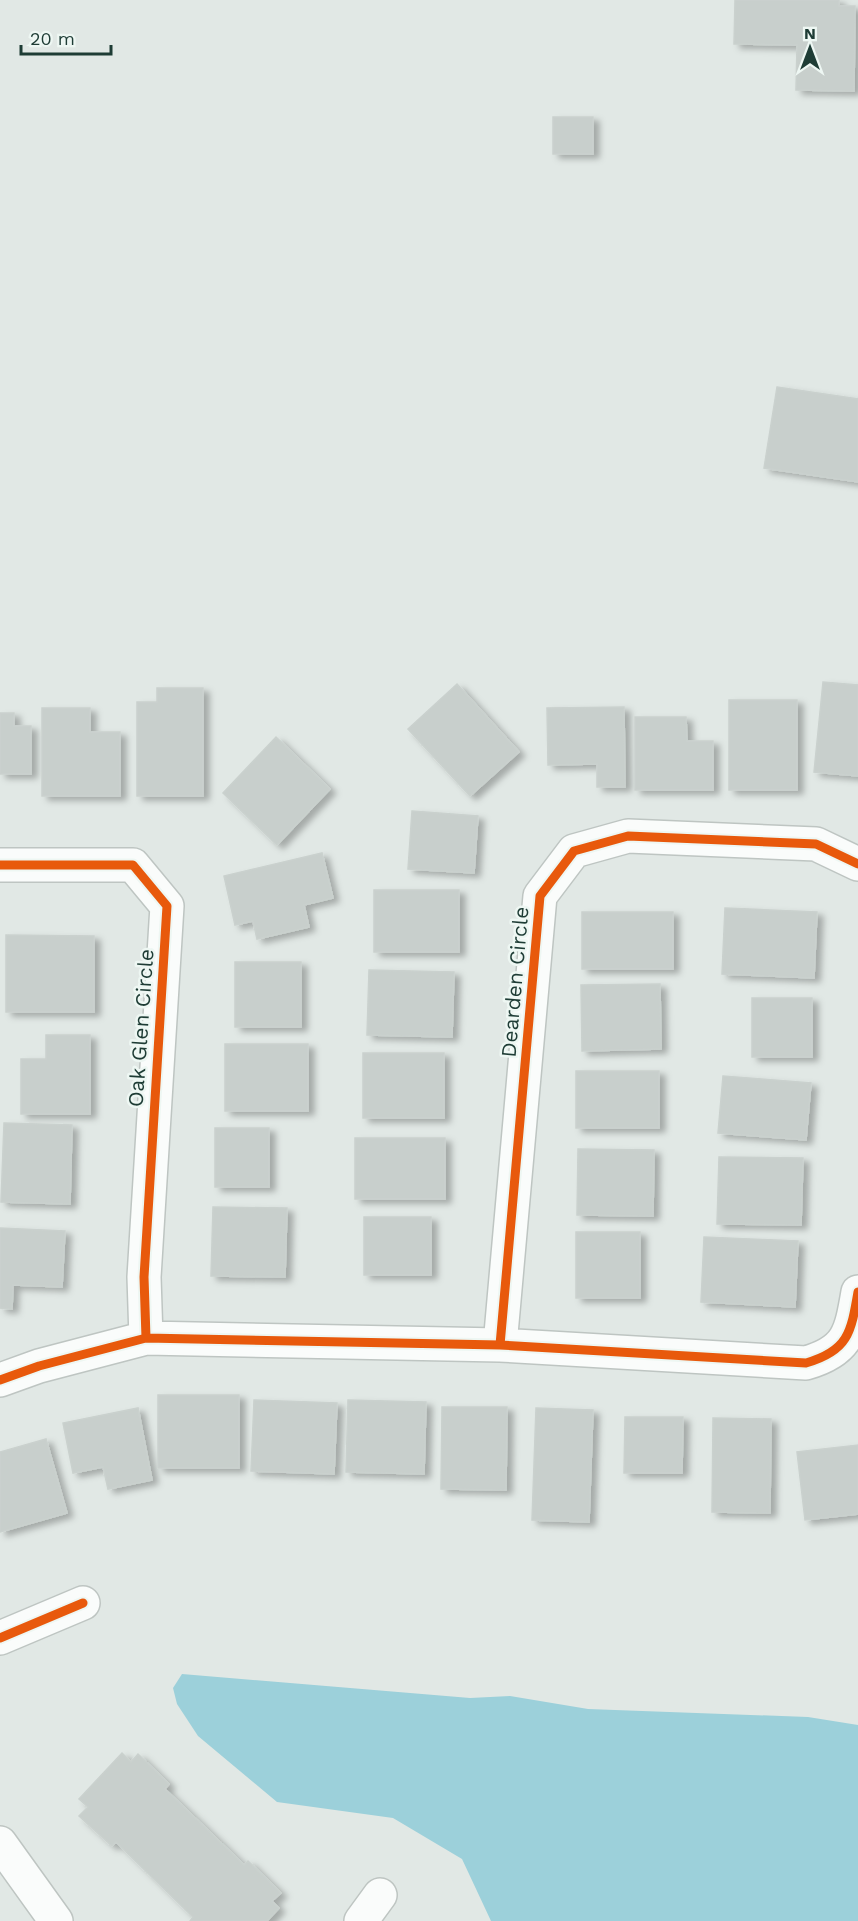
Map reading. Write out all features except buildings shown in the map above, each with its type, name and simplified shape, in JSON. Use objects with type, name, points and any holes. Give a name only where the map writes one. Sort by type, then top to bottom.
[{"type":"street","name":"Dearden Circle","points":[[500,1345],[540,896],[574,851],[628,836],[816,844],[858,864]]},
{"type":"street","name":"Oak Glen Circle","points":[[0,865],[133,865],[167,906],[144,1277],[146,1338]]},
{"type":"street","points":[[0,1380],[39,1366],[146,1338],[500,1345],[806,1363],[827,1357],[839,1349],[854,1313],[858,1292]]},
{"type":"street","points":[[0,1638],[83,1603]]},
{"type":"street","points":[[0,1843],[56,1921]]},
{"type":"street","points":[[361,1921],[380,1894]]},
{"type":"water","points":[[182,1674],[470,1698],[510,1696],[588,1709],[808,1717],[858,1725],[858,1921],[491,1921],[462,1859],[393,1818],[277,1802],[198,1736],[177,1704],[173,1688]]},
{"type":"cycle path","points":[[500,1345],[540,896],[574,851],[628,836],[816,844],[858,864]]},
{"type":"cycle path","points":[[0,865],[133,865],[167,906],[144,1277],[146,1338]]},
{"type":"cycle path","points":[[0,1380],[39,1366],[146,1338],[500,1345],[806,1363],[831,1353],[845,1338],[853,1319],[858,1292]]},
{"type":"cycle path","points":[[0,1638],[83,1603]]}]
